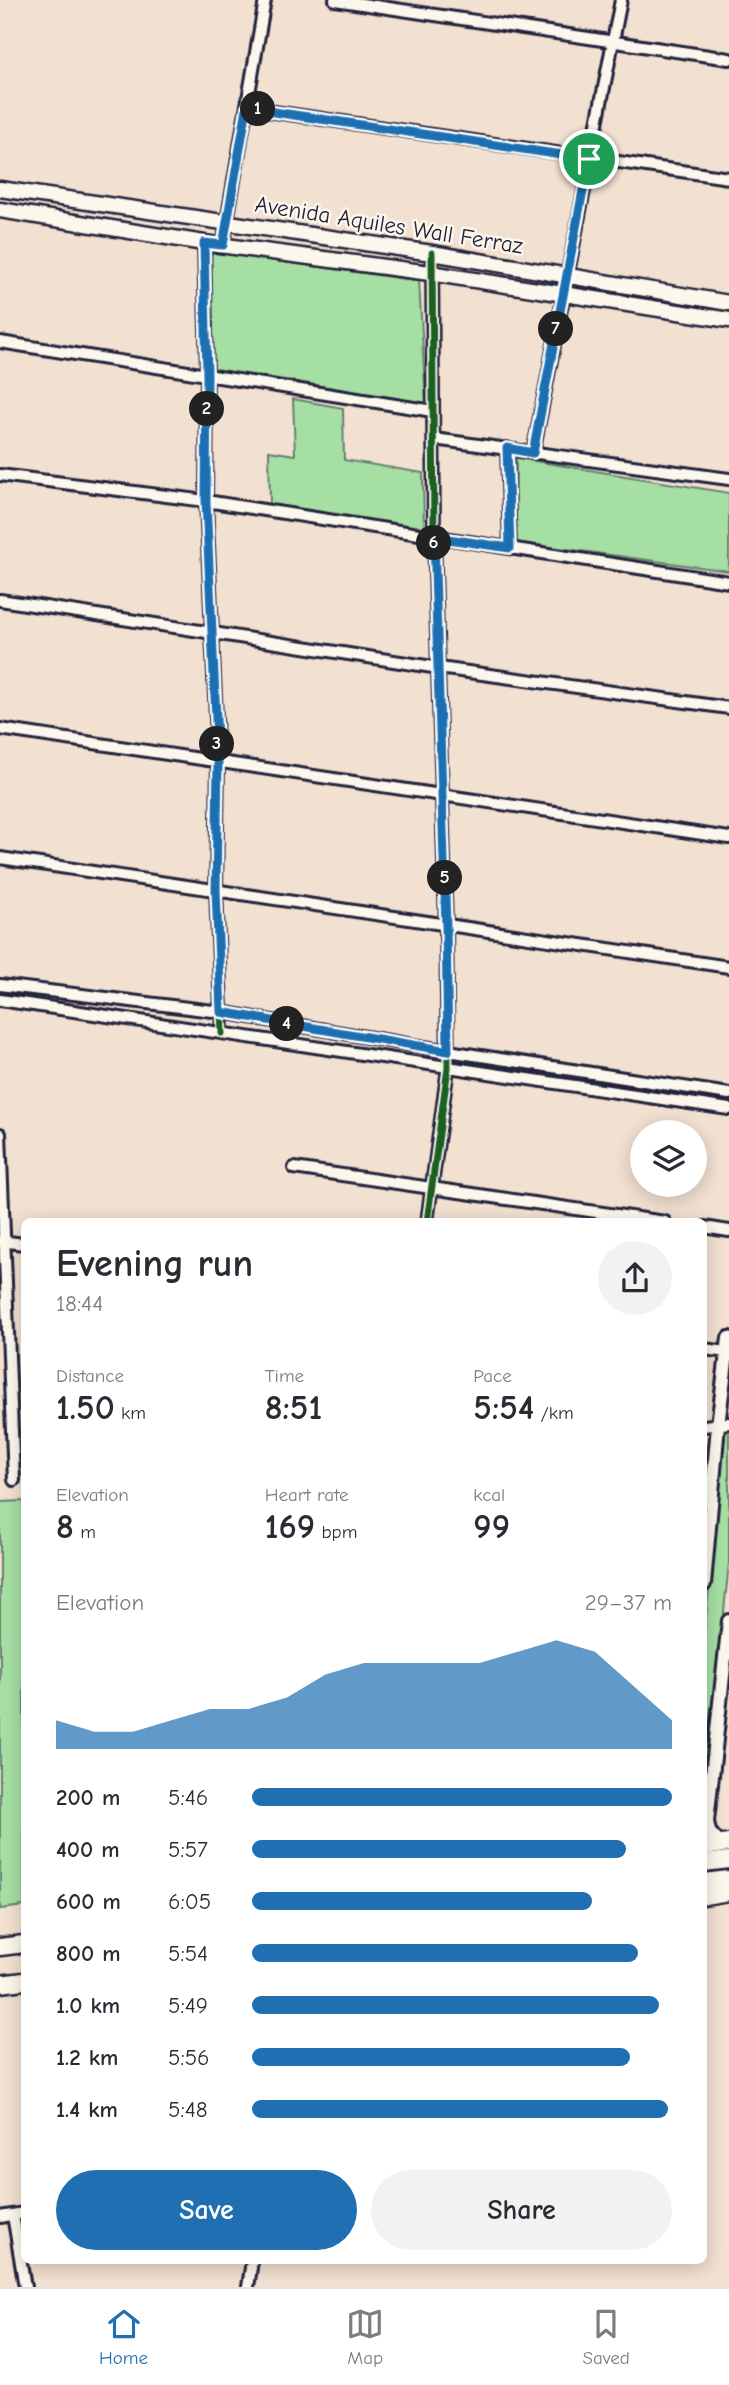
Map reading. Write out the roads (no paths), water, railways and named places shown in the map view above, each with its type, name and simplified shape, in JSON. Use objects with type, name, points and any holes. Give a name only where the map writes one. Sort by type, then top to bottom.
[{"type":"main road","name":"Avenida Aquiles Wall Ferraz","points":[[0,189],[432,253],[729,303]]},
{"type":"main road","name":"Avenida Aquiles Wall Ferraz","points":[[0,210],[204,243],[430,273],[729,320]]},
{"type":"main road","points":[[707,1847],[725,1844]]},
{"type":"main road","points":[[707,1863],[729,1860]]},
{"type":"main road","points":[[707,1882],[729,1879]]},
{"type":"main road","points":[[707,1896],[729,1892]]},
{"type":"main road","points":[[0,1947],[21,1944]]},
{"type":"main road","points":[[0,1984],[21,1981]]},
{"type":"street","points":[[223,245],[264,0]]},
{"type":"street","points":[[335,0],[729,59]]},
{"type":"street","points":[[533,453],[621,0]]},
{"type":"street","points":[[247,108],[729,178]]},
{"type":"street","points":[[204,243],[206,501],[218,762],[216,890],[222,1033]]},
{"type":"street","points":[[428,1218],[448,1068],[443,794],[434,537],[430,273],[432,253]]},
{"type":"street","points":[[0,342],[433,411]]},
{"type":"street","points":[[433,439],[729,479]]},
{"type":"street","points":[[507,448],[510,548]]},
{"type":"street","points":[[0,475],[206,501],[729,582]]},
{"type":"street","points":[[0,600],[439,668],[729,708]]},
{"type":"street","points":[[0,729],[729,838]]},
{"type":"street","points":[[0,858],[729,967]]},
{"type":"street","points":[[0,985],[221,1012],[448,1051],[729,1094]]},
{"type":"street","points":[[0,1000],[729,1109]]},
{"type":"street","points":[[0,1134],[2,1241],[14,1480]]},
{"type":"street","points":[[294,1168],[637,1218]]},
{"type":"street","points":[[707,1227],[729,1231]]},
{"type":"street","points":[[2,1241],[21,1244]]},
{"type":"street","points":[[707,1559],[723,1424],[729,1338]]},
{"type":"street","points":[[707,1349],[727,1352]]},
{"type":"street","points":[[725,1844],[709,1832],[707,1821],[729,1621]]},
{"type":"street","points":[[0,2217],[19,2214],[21,2238]]},
{"type":"street","points":[[23,2264],[25,2287]]},
{"type":"street","points":[[248,2287],[252,2264]]}]
